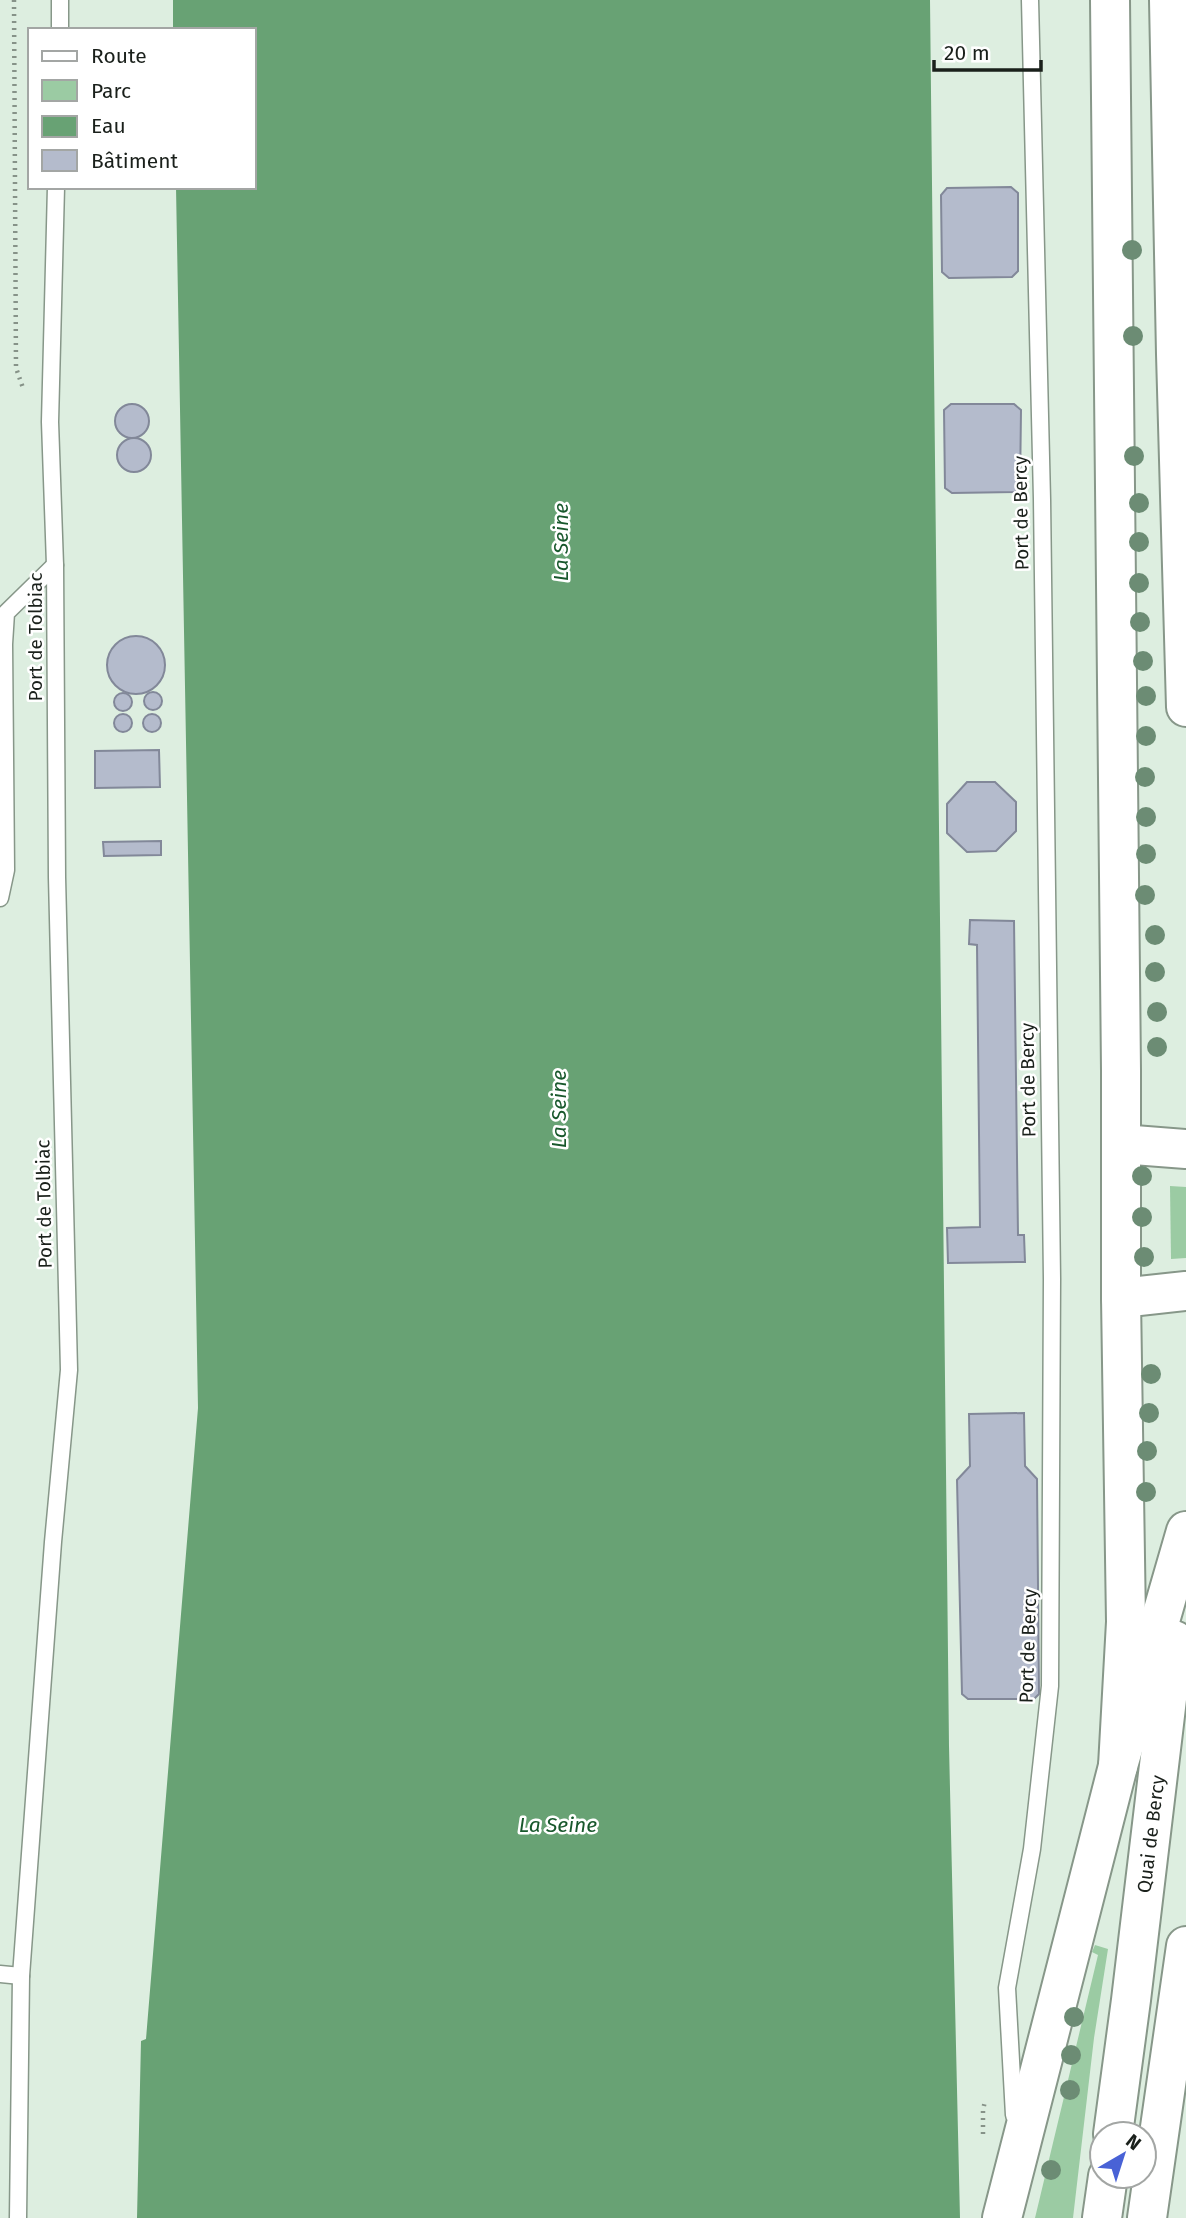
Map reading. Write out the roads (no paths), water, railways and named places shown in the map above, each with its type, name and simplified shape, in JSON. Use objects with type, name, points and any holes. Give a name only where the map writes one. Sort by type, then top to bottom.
[{"type":"main road","points":[[1110,0],[1126,1622],[1118,1766]]},
{"type":"main road","points":[[1169,0],[1175,341],[1186,706]]},
{"type":"main road","points":[[1121,1144],[1186,1149]]},
{"type":"main road","points":[[1121,1298],[1186,1291]]},
{"type":"main road","points":[[1002,2218],[1118,1766],[1186,1532]]},
{"type":"main road","name":"Quai de Bercy","points":[[1115,2120],[1132,2000],[1186,1532]]},
{"type":"main road","points":[[1147,2218],[1186,1946]]},
{"type":"main road","points":[[1102,2218],[1106,2190]]},
{"type":"lane","points":[[60,0],[60,28]]},
{"type":"lane","name":"Port de Bercy","points":[[1016,2157],[1007,1988],[1032,1849],[1050,1686],[1051,1632],[1052,1279],[1042,499],[1030,0]]},
{"type":"lane","name":"Port de Tolbiac","points":[[18,2218],[21,1976],[53,1542],[69,1370],[57,877],[55,565],[50,422],[56,189]]},
{"type":"lane","points":[[0,898],[6,870],[6,613],[55,565]]},
{"type":"lane","points":[[0,1975],[21,1976]]},
{"type":"water","name":"La Seine","points":[[173,0],[930,0],[949,1746],[960,2218],[137,2218],[141,2041],[146,2039],[198,1408],[176,189],[256,189],[256,28],[173,28]]}]
